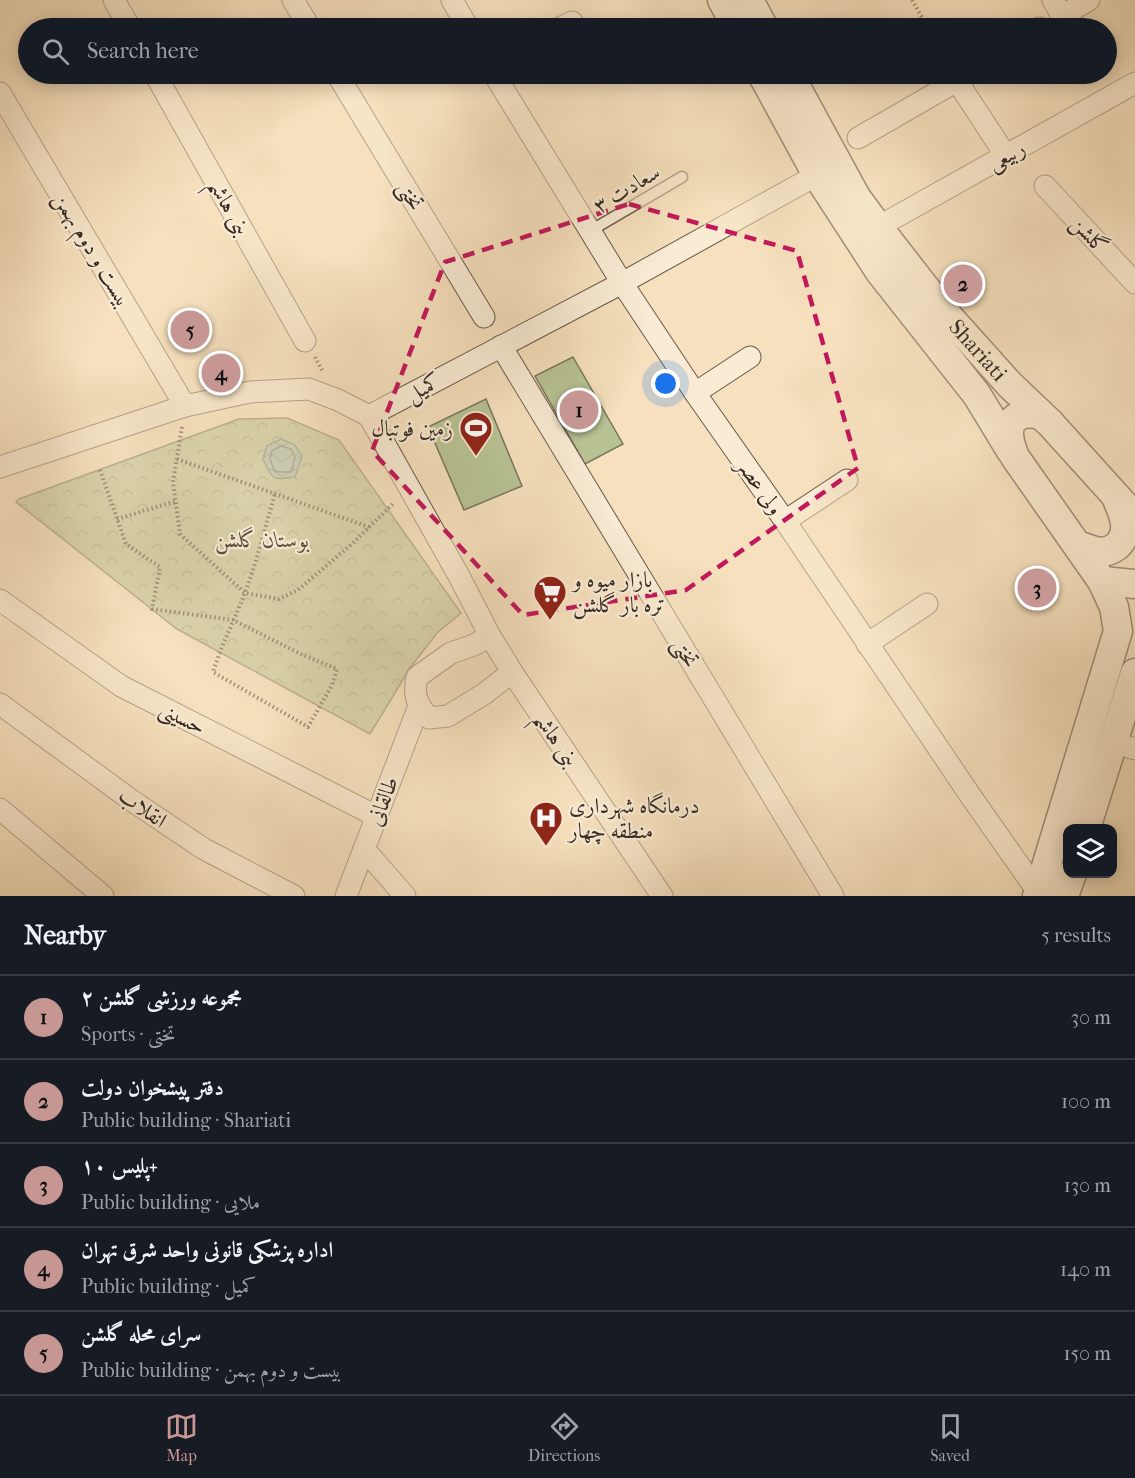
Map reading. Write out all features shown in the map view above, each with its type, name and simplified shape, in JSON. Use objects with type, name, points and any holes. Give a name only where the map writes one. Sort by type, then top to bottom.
[{"type":"main road","points":[[722,0],[732,18]]},
{"type":"main road","points":[[749,0],[759,18]]},
{"type":"main road","name":"Shariati","points":[[767,84],[817,175],[880,272],[977,395],[1015,457],[1102,581],[1114,607],[1118,631],[1112,742]]},
{"type":"main road","name":"Shariati","points":[[795,84],[851,186],[878,227],[941,308],[1009,384],[1122,497]]},
{"type":"main road","points":[[1015,457],[1009,441],[1009,429],[1014,419],[1024,414],[1039,414],[1049,422]]},
{"type":"main road","points":[[1077,545],[1099,552],[1112,550],[1123,540],[1126,530],[1122,497]]},
{"type":"main road","points":[[1102,581],[1135,584]]},
{"type":"main road","points":[[1087,824],[1135,673]]},
{"type":"main road","points":[[1047,895],[1112,742]]},
{"type":"main road","points":[[1047,895],[1066,878]]},
{"type":"street","points":[[114,0],[124,18]]},
{"type":"street","points":[[293,0],[304,18]]},
{"type":"street","points":[[452,0],[462,18]]},
{"type":"street","points":[[1057,8],[1089,0]]},
{"type":"street","name":"ربیعی","points":[[878,227],[1135,83]]},
{"type":"street","name":"بنی هاشم","points":[[162,84],[305,341]]},
{"type":"street","name":"تختی","points":[[343,84],[484,318]]},
{"type":"street","name":"ولی عصر","points":[[500,84],[622,282],[695,393],[785,521],[867,644],[1047,895]]},
{"type":"street","points":[[858,138],[951,84]]},
{"type":"street","points":[[967,84],[1006,156]]},
{"type":"street","name":"بیست و دوم بهمن","points":[[0,93],[185,406]]},
{"type":"street","name":"کمیل","points":[[369,416],[622,282],[817,175]]},
{"type":"street","name":"گلشن","points":[[1045,186],[1135,283]]},
{"type":"street","name":"تختی","points":[[501,346],[833,896]]},
{"type":"street","points":[[695,393],[750,357]]},
{"type":"street","points":[[4,470],[185,406],[250,392],[309,389],[338,400],[369,416],[490,636],[474,645],[451,653],[417,677],[415,688],[419,706],[429,718],[448,716],[484,694],[512,672]]},
{"type":"street","points":[[785,521],[847,480]]},
{"type":"street","name":"حسینی","points":[[0,600],[121,686],[376,816]]},
{"type":"street","points":[[867,644],[927,604]]},
{"type":"street","name":"بنی هاشم","points":[[490,636],[662,896]]},
{"type":"street","name":"انقلاب","points":[[0,704],[131,800],[204,849],[294,896]]},
{"type":"street","name":"طالقانی","points":[[346,896],[419,706]]},
{"type":"street","points":[[0,809],[103,896]]},
{"type":"street","points":[[364,849],[405,896]]},
{"type":"lane","name":"سعادت ۳","points":[[590,231],[682,177]]},
{"type":"path","points":[[912,0],[922,18]]},
{"type":"path","points":[[185,406],[173,482],[180,534],[245,593],[279,598],[298,590],[354,542],[410,488]]},
{"type":"path","points":[[177,459],[369,527]]},
{"type":"path","points":[[100,470],[126,544],[160,567],[152,609],[233,620],[303,655],[337,669],[332,686],[308,727],[213,672],[219,652],[233,620],[245,593],[276,494]]},
{"type":"path","points":[[117,519],[176,501]]},
{"type":"highlighted area","points":[[629,204],[797,251],[858,468],[686,590],[523,615],[372,451],[445,262]]},
{"type":"green space","points":[[573,357],[623,444],[585,464],[535,376]]},
{"type":"green space","name":"زمین فوتبال","points":[[486,399],[522,486],[464,510],[428,427]]},
{"type":"green space","name":"بوستان گلشن","points":[[287,418],[339,440],[461,613],[437,633],[410,668],[370,734],[177,629],[16,502],[239,419]]},
{"type":"water","points":[[281,439],[295,445],[302,456],[295,477],[274,477],[263,459],[267,446]]},
{"type":"place","name":"دفتر پیشخوان دولت","points":[[963,284]]},
{"type":"place","name":"سرای محله گلشن","points":[[190,330]]},
{"type":"place","name":"اداره پزشكی قانونی واحد شرق تهران","points":[[221,373]]},
{"type":"place","name":"مجموعه ورزشی گلشن ۲","points":[[579,410]]},
{"type":"place","name":"زمین فوتبال","points":[[476,457]]},
{"type":"place","name":"پلیس ۱۰+","points":[[1037,588]]},
{"type":"place","name":"بازار میوه و تره بار گلشن","points":[[550,621]]},
{"type":"place","name":"درمانگاه شهرداری منطقه چهار","points":[[546,847]]}]
